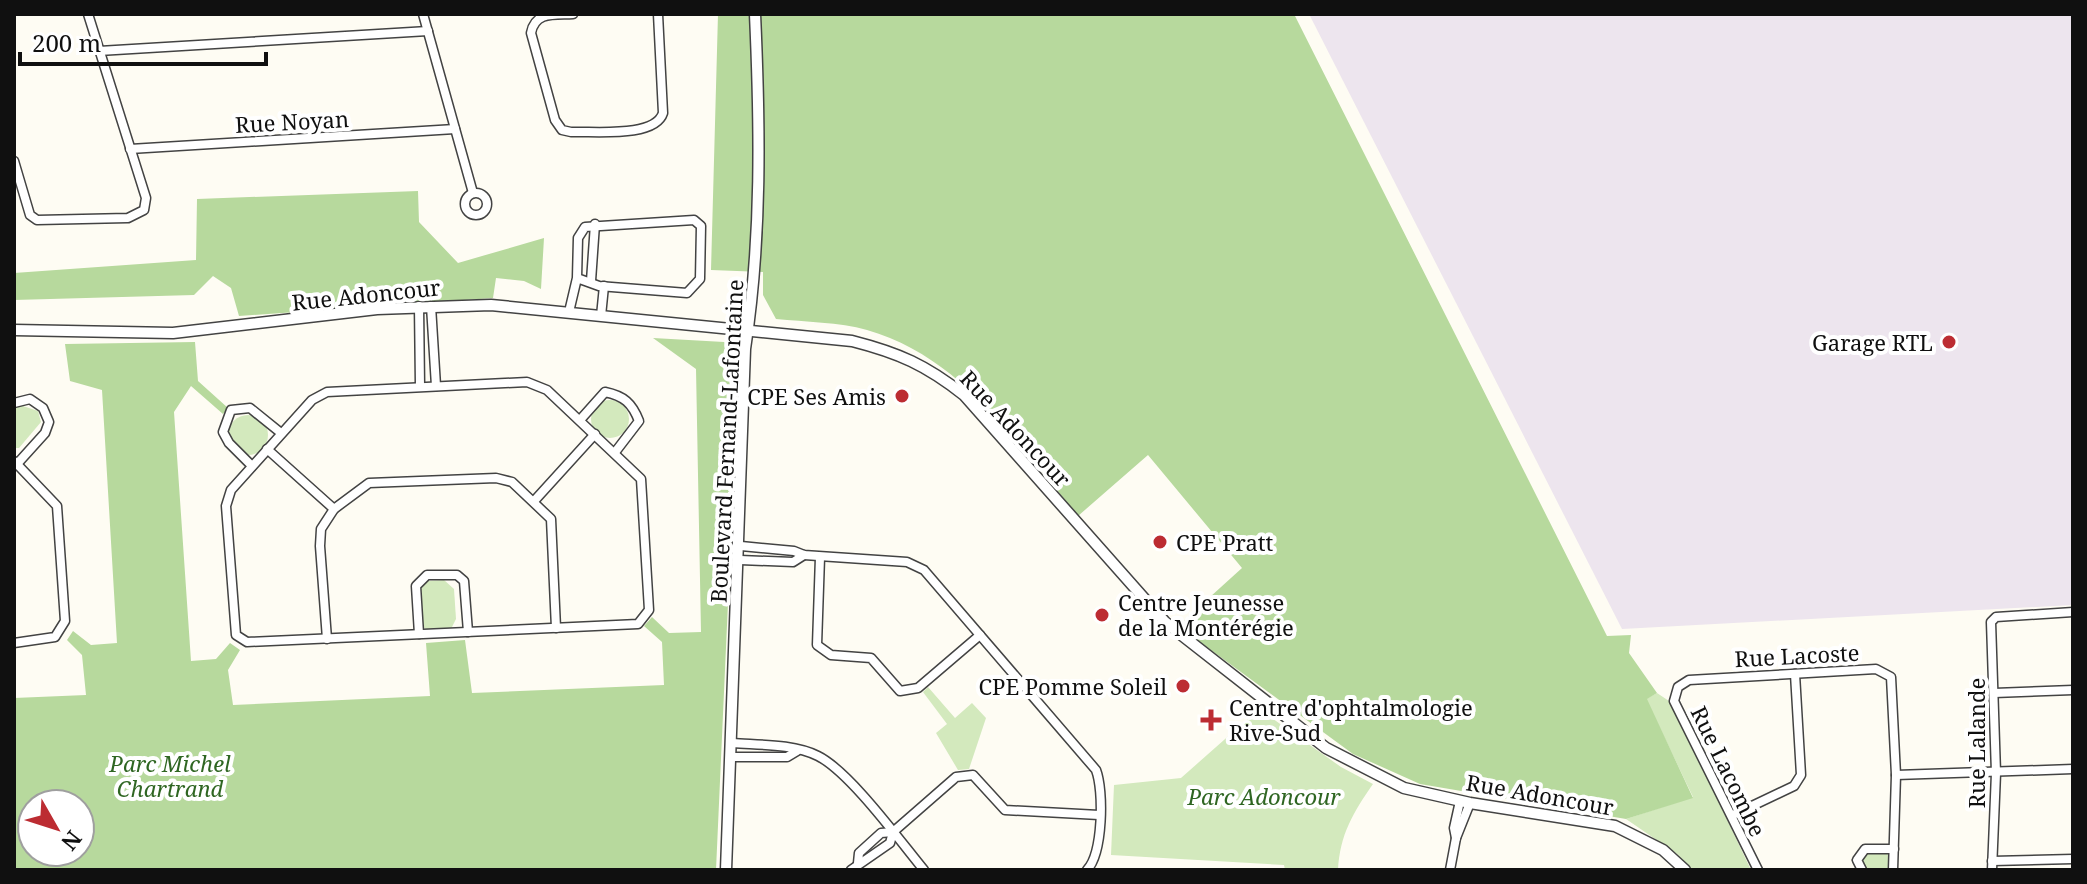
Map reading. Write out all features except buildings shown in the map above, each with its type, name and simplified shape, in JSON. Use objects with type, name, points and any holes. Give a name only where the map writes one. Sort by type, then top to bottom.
[{"type":"street","points":[[14,161],[30,215],[37,220],[133,217],[144,210],[146,198],[88,14]]},
{"type":"street","points":[[423,14],[473,193]]},
{"type":"street","points":[[573,14],[541,16],[533,24],[531,33],[555,120],[562,130],[571,132],[648,129],[659,121],[663,113],[658,14]]},
{"type":"street","name":"Boulevard Fernand-Lafontaine","points":[[726,870],[759,127],[755,14]]},
{"type":"street","points":[[99,51],[428,31]]},
{"type":"street","name":"Rue Noyan","points":[[130,149],[455,129]]},
{"type":"street","points":[[569,312],[577,278],[579,235],[585,227],[694,220],[702,231],[700,279],[693,290],[681,294],[604,286],[577,278]]},
{"type":"street","points":[[591,281],[595,224]]},
{"type":"street","points":[[601,316],[604,286]]},
{"type":"street","points":[[419,306],[420,386]]},
{"type":"street","name":"Rue Adoncour","points":[[14,330],[173,333],[419,306],[500,306],[852,341],[892,351],[930,368],[964,395],[1165,622],[1279,714],[1348,761],[1404,788],[1465,802],[1615,826],[1663,850],[1685,870]]},
{"type":"street","points":[[431,306],[436,386]]},
{"type":"street","points":[[527,382],[547,390],[637,472],[643,483],[649,610],[638,624],[247,642],[236,635],[226,506],[231,490],[312,400],[327,392],[420,386],[527,382]]},
{"type":"street","points":[[580,420],[605,392],[620,395],[634,407],[639,421],[616,451]]},
{"type":"street","points":[[14,403],[30,399],[43,408],[49,422],[45,433],[16,462],[57,506],[65,621],[55,637],[14,643]]},
{"type":"street","points":[[252,466],[229,443],[223,432],[231,410],[250,408],[281,433]]},
{"type":"street","points":[[535,500],[595,434]]},
{"type":"street","points":[[267,449],[334,509]]},
{"type":"street","points":[[327,639],[321,529],[334,509],[369,483],[504,479],[535,500],[551,519],[553,529],[556,628]]},
{"type":"street","points":[[741,546],[918,566],[1096,770],[1101,783],[1098,850],[1087,870]]},
{"type":"street","points":[[740,560],[793,562],[804,555]]},
{"type":"street","points":[[820,557],[817,645],[831,655],[871,658],[900,691],[918,688],[980,635]]},
{"type":"street","points":[[419,634],[416,586],[427,575],[457,575],[464,581],[468,632]]},
{"type":"street","name":"Rue Lalande","points":[[1992,866],[1996,773],[1991,622],[1996,617],[2073,612]]},
{"type":"street","name":"Rue Lacoste","points":[[1678,687],[1689,680],[1876,669],[1891,677],[1896,775],[1893,870]]},
{"type":"street","points":[[1733,815],[1794,786],[1801,775],[1795,674]]},
{"type":"street","name":"Rue Lacombe","points":[[1678,687],[1674,701],[1758,870]]},
{"type":"street","points":[[1994,693],[2073,690]]},
{"type":"street","points":[[733,743],[817,755],[835,768],[924,870]]},
{"type":"street","points":[[732,757],[787,757],[797,751]]},
{"type":"street","points":[[1896,775],[2073,769]]},
{"type":"street","points":[[854,867],[859,853],[881,833],[893,832],[956,777],[973,775],[1005,810],[1099,815]]},
{"type":"street","points":[[1450,870],[1465,802]]},
{"type":"street","points":[[1862,870],[1857,860],[1865,849],[1894,849]]},
{"type":"street","points":[[1992,866],[2073,859]]},
{"type":"shaded area","points":[[1309,14],[2073,14],[2073,605],[1622,629]]},
{"type":"green space","points":[[718,14],[1294,14],[1607,636],[1631,635],[1629,653],[1657,693],[1647,699],[1693,798],[1626,819],[1420,784],[1353,754],[1178,626],[1242,568],[1148,455],[1078,516],[986,406],[932,360],[901,343],[856,327],[776,319],[763,295],[763,272],[711,270]]},
{"type":"green space","points":[[418,191],[419,222],[458,263],[544,238],[541,289],[524,281],[496,278],[493,298],[239,316],[231,288],[213,276],[194,295],[14,300],[14,273],[196,260],[197,199]]},
{"type":"green space","name":"Parc Michel Chartrand","points":[[653,338],[724,342],[734,348],[739,358],[716,870],[14,870],[14,698],[86,695],[82,655],[67,640],[73,631],[91,645],[117,643],[102,390],[70,381],[65,344],[195,342],[198,381],[228,408],[223,414],[191,386],[174,412],[191,661],[216,659],[230,643],[240,650],[228,670],[233,705],[430,696],[426,643],[465,640],[472,693],[664,685],[662,642],[644,626],[652,617],[669,633],[701,632],[696,369]]},
{"type":"green space","points":[[610,400],[623,406],[629,419],[623,432],[610,438],[597,432],[591,419],[597,406]]},
{"type":"green space","points":[[20,405],[38,411],[41,422],[19,448],[14,448],[14,409]]},
{"type":"green space","points":[[248,415],[262,421],[268,435],[262,449],[248,455],[234,449],[228,435],[234,421]]},
{"type":"green space","points":[[444,580],[454,589],[456,619],[451,629],[430,632],[422,626],[420,590],[428,581]]},
{"type":"green space","points":[[928,687],[955,718],[972,703],[986,718],[969,769],[958,770],[936,733],[947,724],[923,692]]},
{"type":"green space","points":[[1657,693],[1672,703],[1751,870],[1691,870],[1677,854],[1626,819],[1693,797],[1646,699]]},
{"type":"green space","name":"Parc Adoncour","points":[[1259,709],[1341,767],[1373,784],[1349,824],[1338,870],[1285,870],[1284,865],[1111,855],[1114,785],[1181,778]]},
{"type":"green space","points":[[1865,849],[1894,849],[1893,870],[1862,870],[1857,860]]},
{"type":"place","name":"Garage RTL","points":[[1949,342]]},
{"type":"place","name":"CPE Ses Amis","points":[[902,396]]},
{"type":"place","name":"CPE Pratt","points":[[1160,542]]},
{"type":"place","name":"Centre Jeunesse de la Montérégie","points":[[1102,615]]},
{"type":"place","name":"CPE Pomme Soleil","points":[[1183,686]]},
{"type":"place","name":"Centre d'ophtalmologie Rive-Sud","points":[[1211,720]]}]
